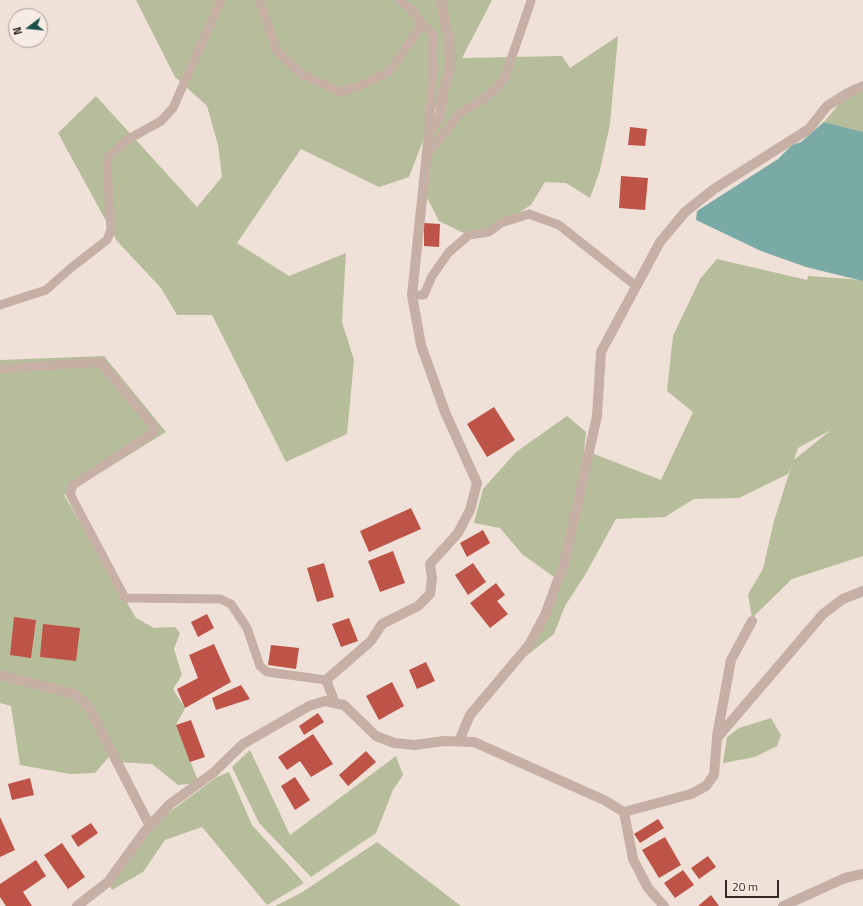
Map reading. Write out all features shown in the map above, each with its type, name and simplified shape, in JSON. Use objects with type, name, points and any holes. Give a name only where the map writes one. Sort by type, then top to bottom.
[{"type":"street","points":[[335,703],[326,680],[370,641],[382,624],[418,606],[430,594],[432,578],[430,564],[458,533],[470,510],[477,483],[445,412],[421,345],[412,295],[429,133],[440,115],[443,92],[450,68],[449,41],[442,0]]},
{"type":"street","points":[[459,741],[470,715],[529,645],[544,614],[564,565],[597,416],[601,352],[660,242],[685,212],[714,189],[809,129],[827,106],[863,86]]},
{"type":"street","points":[[717,738],[823,614],[843,599],[863,591]]},
{"type":"street","points":[[77,906],[108,882],[150,826],[170,804],[213,772],[243,744],[309,706],[325,701],[344,705],[376,736],[394,743],[416,745],[459,741],[474,742],[604,800],[624,812],[691,794],[706,786],[714,775],[717,738],[732,660],[752,621]]},
{"type":"street","points":[[0,675],[74,694],[88,706],[150,826]]},
{"type":"street","points":[[624,812],[633,859],[648,888],[664,906]]},
{"type":"street","points":[[783,906],[845,878],[863,874]]},
{"type":"lane","points":[[0,305],[46,290],[72,267],[108,240],[111,230],[107,164],[108,157],[127,140],[161,121],[173,108],[221,0]]},
{"type":"lane","points":[[258,0],[277,51],[301,74],[340,92],[360,86],[389,72],[422,24]]},
{"type":"lane","points":[[398,0],[410,8],[422,24],[433,34],[433,65],[429,133]]},
{"type":"lane","points":[[426,154],[459,114],[488,96],[504,80],[531,1]]},
{"type":"lane","points":[[412,295],[424,295],[432,276],[449,252],[468,235],[489,232],[501,223],[529,214],[559,225],[636,286]]},
{"type":"lane","points":[[0,369],[100,362],[154,427],[153,433],[73,485],[70,494],[125,598],[220,599],[230,604],[247,628],[260,666],[267,672],[326,680]]},
{"type":"green space","points":[[136,0],[492,0],[462,58],[562,56],[570,68],[618,36],[610,124],[600,170],[590,198],[566,183],[545,182],[531,205],[476,239],[439,221],[423,190],[429,136],[448,76],[409,177],[379,187],[301,149],[237,243],[289,276],[346,253],[342,322],[354,360],[347,434],[286,462],[212,315],[177,315],[161,288],[117,241],[58,133],[96,96],[197,207],[222,177],[218,145],[207,106],[175,77]]},
{"type":"green space","points":[[863,86],[863,132],[824,122],[848,93]]},
{"type":"green space","points":[[717,259],[807,280],[808,276],[863,280],[863,556],[792,579],[752,618],[748,594],[763,569],[774,521],[792,464],[788,474],[739,498],[694,499],[665,517],[616,519],[585,575],[565,606],[554,634],[525,657],[566,565],[589,452],[661,480],[693,412],[667,391],[673,336],[700,279]],"holes":[[[831,430],[795,459],[798,448]]]},
{"type":"green space","points":[[104,356],[166,432],[64,495],[136,618],[154,628],[175,627],[180,633],[174,649],[182,675],[173,689],[185,708],[176,725],[199,783],[178,785],[152,764],[117,762],[99,729],[109,757],[95,773],[70,774],[20,765],[11,706],[0,703],[0,360]]},
{"type":"green space","points":[[567,416],[586,432],[578,504],[558,580],[522,554],[500,528],[474,523],[483,489],[516,452]]},
{"type":"green space","points":[[771,718],[781,735],[777,746],[755,757],[723,763],[727,737],[739,728]]},
{"type":"green space","points":[[250,750],[290,835],[396,756],[403,775],[393,790],[376,833],[311,877],[259,823],[232,767]]},
{"type":"green space","points":[[229,772],[252,825],[304,883],[267,905],[202,827],[165,840],[143,872],[112,890],[108,882],[146,829],[217,777]]},
{"type":"green space","points":[[377,842],[461,906],[275,906],[301,893]]},
{"type":"water","points":[[824,122],[863,132],[863,281],[806,267],[761,251],[696,220],[697,211],[778,159],[792,145],[801,142]]},
{"type":"building","points":[[630,127],[647,129],[645,146],[628,145]]},
{"type":"building","points":[[621,176],[648,178],[645,210],[619,208]]},
{"type":"building","points":[[424,223],[440,224],[439,247],[424,246]]},
{"type":"building","points":[[494,407],[515,440],[487,457],[467,424]]},
{"type":"building","points":[[411,508],[421,529],[369,552],[360,531]]},
{"type":"building","points":[[483,530],[490,543],[467,557],[460,543]]},
{"type":"building","points":[[393,551],[405,583],[380,592],[368,561]]},
{"type":"building","points":[[324,563],[334,597],[317,602],[307,568]]},
{"type":"building","points":[[473,563],[486,582],[468,595],[455,575]]},
{"type":"building","points":[[496,583],[505,595],[497,601],[508,614],[490,628],[470,603]]},
{"type":"building","points":[[207,614],[214,628],[198,637],[191,622]]},
{"type":"building","points":[[14,617],[36,620],[31,658],[10,655]]},
{"type":"building","points":[[349,618],[358,641],[341,647],[332,624]]},
{"type":"building","points":[[43,624],[80,628],[76,661],[40,657]]},
{"type":"building","points":[[214,644],[231,682],[185,708],[177,689],[198,678],[189,655]]},
{"type":"building","points":[[271,645],[299,648],[296,669],[268,665]]},
{"type":"building","points":[[426,662],[435,681],[417,689],[409,670]]},
{"type":"building","points":[[392,682],[404,706],[379,720],[366,696]]},
{"type":"building","points":[[241,685],[250,699],[216,710],[212,698]]},
{"type":"building","points":[[318,713],[324,722],[304,735],[299,726]]},
{"type":"building","points":[[191,720],[205,757],[190,762],[176,725]]},
{"type":"building","points":[[313,734],[333,764],[311,777],[300,761],[287,770],[278,757]]},
{"type":"building","points":[[366,751],[376,762],[348,786],[339,775]]},
{"type":"building","points":[[295,777],[310,800],[295,810],[281,786]]},
{"type":"building","points":[[30,778],[34,795],[12,800],[8,784]]},
{"type":"building","points":[[0,817],[15,850],[0,857]]},
{"type":"building","points":[[658,819],[664,828],[640,843],[634,834]]},
{"type":"building","points":[[91,823],[98,833],[78,847],[71,836]]},
{"type":"building","points":[[665,837],[681,865],[659,878],[642,850]]},
{"type":"building","points":[[62,843],[85,877],[68,889],[44,855]]},
{"type":"building","points":[[708,856],[716,867],[699,879],[691,868]]},
{"type":"building","points":[[36,860],[46,876],[23,892],[32,906],[6,906],[0,897],[0,884]]},
{"type":"building","points":[[683,870],[694,885],[675,898],[664,883]]},
{"type":"building","points":[[711,895],[719,906],[698,906]]}]
